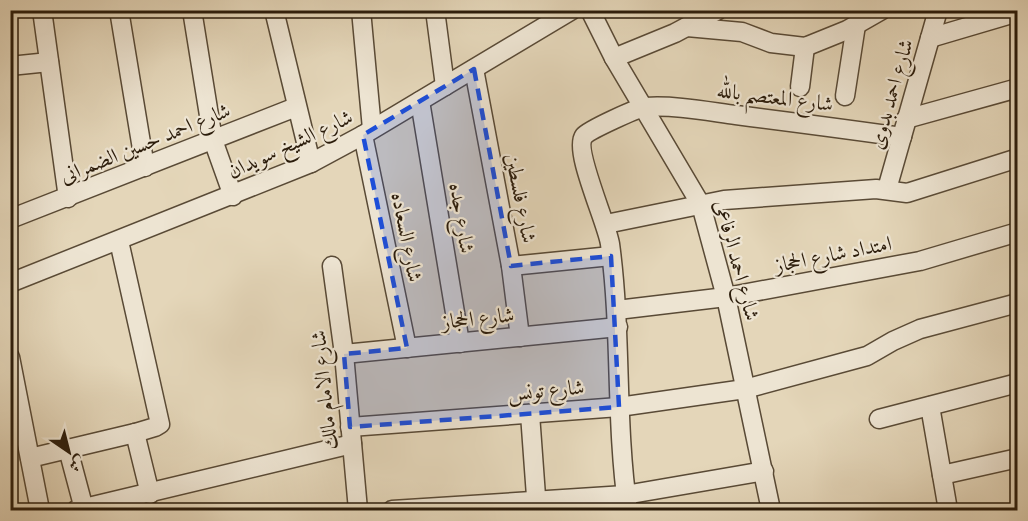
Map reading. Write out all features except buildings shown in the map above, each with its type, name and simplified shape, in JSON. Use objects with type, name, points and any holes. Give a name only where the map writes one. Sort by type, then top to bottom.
[{"type":"street","points":[[42,10],[68,198]]},
{"type":"street","points":[[118,10],[145,168]]},
{"type":"street","points":[[192,10],[213,140],[233,196]]},
{"type":"street","points":[[274,10],[311,164]]},
{"type":"street","points":[[361,10],[368,132]]},
{"type":"street","points":[[435,10],[445,86]]},
{"type":"street","name":"شارع الشيخ سويدان","points":[[10,283],[311,164],[572,10]]},
{"type":"street","name":"شارع احمد الرفاعى","points":[[590,10],[614,58],[701,205],[726,297],[771,510]]},
{"type":"street","points":[[614,58],[687,27],[718,10]]},
{"type":"street","points":[[687,27],[742,32],[771,43],[805,47],[818,44],[882,10]]},
{"type":"street","name":"شارع احمد بدوى","points":[[887,189],[938,10]]},
{"type":"street","points":[[930,38],[1017,12]]},
{"type":"street","points":[[845,96],[856,25]]},
{"type":"street","points":[[800,87],[805,47]]},
{"type":"street","points":[[10,66],[49,62]]},
{"type":"street","name":"شارع فلسطين","points":[[474,69],[511,266],[520,337]]},
{"type":"street","points":[[904,128],[1017,88]]},
{"type":"street","name":"شارع جده","points":[[420,101],[460,343]]},
{"type":"street","name":"شارع احمد حسين الضمرانى","points":[[10,219],[296,107]]},
{"type":"street","points":[[627,503],[618,407],[617,319],[611,256],[606,224],[581,146],[583,137],[591,130],[643,107]]},
{"type":"street","name":"شارع المعتصم بالله","points":[[643,107],[680,108],[904,128]]},
{"type":"street","name":"شارع السعاده","points":[[368,132],[406,348]]},
{"type":"street","points":[[606,224],[724,200],[887,189],[897,193],[907,193],[1017,158]]},
{"type":"street","name":"امتداد شارع الحجاز","points":[[617,319],[920,261],[1017,232]]},
{"type":"street","points":[[30,458],[135,433],[160,424],[119,241]]},
{"type":"street","points":[[511,266],[611,256]]},
{"type":"street","name":"شارع الامام مالك","points":[[332,266],[344,354],[358,510]]},
{"type":"street","name":"شارع تونس","points":[[80,510],[150,494],[351,436],[530,414],[618,407],[746,389],[867,356],[920,329],[1017,303]]},
{"type":"street","name":"شارع الحجاز","points":[[344,354],[520,337],[617,319]]},
{"type":"street","points":[[10,357],[40,510]]},
{"type":"street","points":[[879,419],[1017,383]]},
{"type":"street","points":[[930,406],[948,510]]},
{"type":"street","points":[[530,414],[537,506]]},
{"type":"street","points":[[135,433],[150,494]]},
{"type":"street","points":[[68,449],[80,510]]},
{"type":"street","points":[[942,475],[1017,458]]},
{"type":"street","points":[[392,510],[627,503],[764,471]]},
{"type":"highlighted area","points":[[474,69],[511,266],[611,256],[619,407],[350,427],[344,354],[407,348],[363,135]]}]
